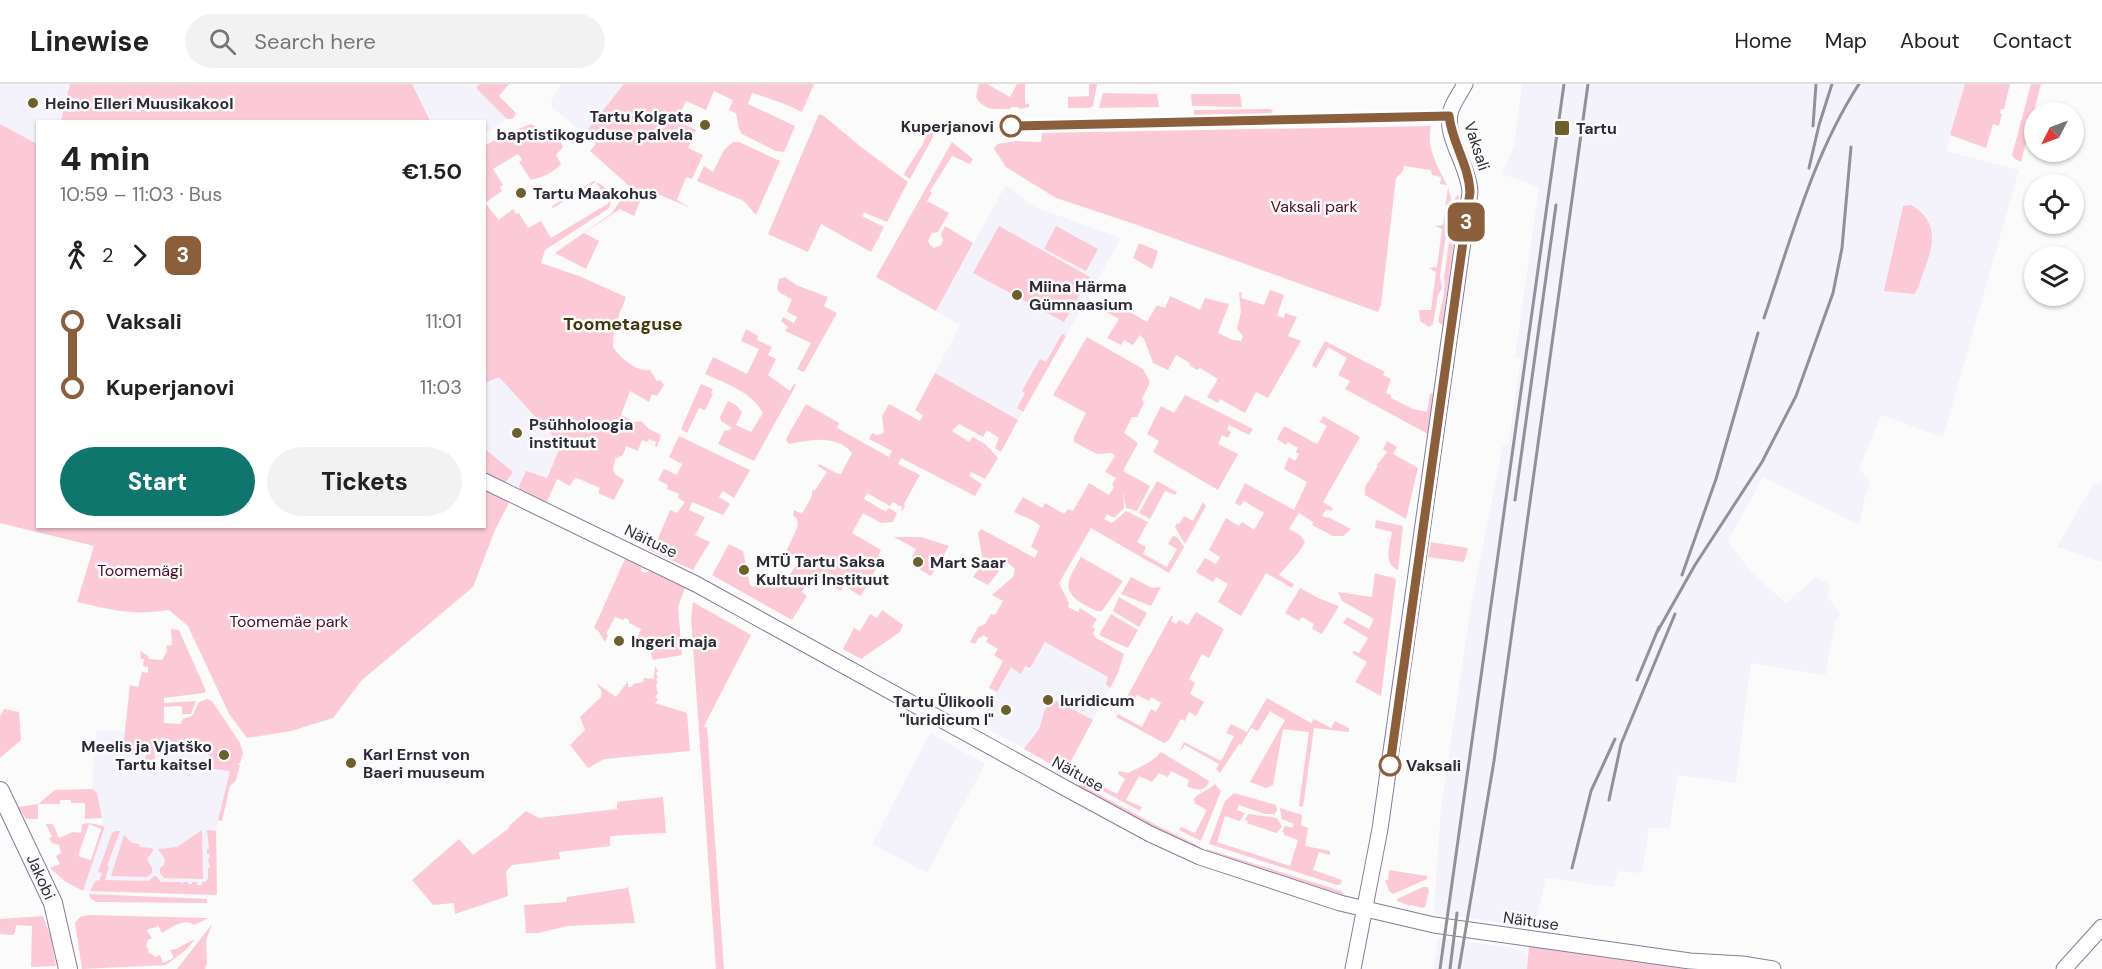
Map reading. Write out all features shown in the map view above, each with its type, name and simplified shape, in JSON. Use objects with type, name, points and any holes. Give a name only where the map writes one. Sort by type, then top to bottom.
[{"type":"main road","name":"Jakobi","points":[[0,790],[53,903],[68,969]]},
{"type":"street","name":"Vaksali","points":[[1353,969],[1380,830],[1470,192],[1470,179],[1451,131],[1449,116],[1465,84]]},
{"type":"street","name":"Näituse","points":[[486,482],[696,584],[1166,842],[1200,857],[1365,910],[1446,927],[1703,962],[1742,964],[1773,969]]},
{"type":"street","points":[[2064,969],[2102,927]]},
{"type":"street","name":"Näituse","points":[[1703,962],[1726,969]]},
{"type":"shaded area","name":"Heino Elleri Muusikakool","points":[[0,84],[70,84],[61,120],[36,120],[36,143],[0,124]]},
{"type":"shaded area","points":[[412,84],[480,84],[477,87],[479,91],[507,119],[486,133],[486,120],[429,120],[418,105]]},
{"type":"shaded area","points":[[562,84],[624,84],[584,134],[552,107],[551,101]]},
{"type":"shaded area","points":[[1522,84],[1965,84],[1946,151],[2019,170],[1943,437],[1881,415],[1859,469],[1871,482],[1866,492],[1859,525],[1763,477],[1728,541],[1750,571],[1786,603],[1816,577],[1830,585],[1827,596],[1841,614],[1836,620],[1825,675],[1751,663],[1736,783],[1678,775],[1669,829],[1649,828],[1642,873],[1618,871],[1614,887],[1546,878],[1534,927],[1434,912],[1441,808],[1472,600],[1503,445],[1508,445],[1521,359],[1515,358],[1539,187],[1502,174],[1514,146]]},
{"type":"shaded area","name":"Miina Härma Gümnaasium","points":[[1006,185],[1034,207],[1121,238],[1018,420],[935,373],[960,325],[936,311]]},
{"type":"shaded area","name":"Psühholoogia instituut","points":[[499,376],[561,445],[537,499],[486,470],[486,382]]},
{"type":"shaded area","points":[[2102,480],[2102,562],[2057,547],[2094,483],[2099,485]]},
{"type":"shaded area","name":"Iuridicum","points":[[1033,627],[1118,673],[1065,771],[979,724]]},
{"type":"shaded area","points":[[96,730],[126,732],[209,751],[230,771],[216,831],[217,895],[83,891],[104,829],[97,793],[92,789]]},
{"type":"shaded area","points":[[930,733],[985,764],[927,873],[872,844]]},
{"type":"shaded area","points":[[1438,938],[1515,948],[1528,955],[1527,969],[1434,969]]},
{"type":"green space","points":[[70,84],[412,84],[430,120],[61,120]]},
{"type":"green space","points":[[480,84],[509,84],[499,96],[516,113],[513,119],[507,119],[479,91],[476,87]]},
{"type":"green space","points":[[624,84],[814,84],[802,112],[752,93],[748,104],[795,126],[784,152],[776,151],[742,134],[736,113],[729,110],[733,100],[714,91],[706,110],[686,101],[677,121],[696,130],[688,148],[703,155],[692,179],[686,177],[677,200],[689,207],[645,189],[634,216],[620,209],[584,233],[599,241],[586,269],[555,253],[612,213],[623,196],[630,201],[637,193],[590,151],[596,144],[584,134]]},
{"type":"green space","points":[[979,84],[987,84],[1010,97],[1017,84],[1025,84],[1025,104],[1029,104],[1029,107],[1000,109],[986,107],[976,97]]},
{"type":"green space","points":[[1089,84],[1097,84],[1093,106],[1068,108],[1068,97],[1089,96]]},
{"type":"green space","points":[[1965,84],[2010,84],[2004,109],[2001,109],[1999,126],[1993,124],[1986,148],[1950,135]]},
{"type":"green space","points":[[2031,84],[2041,84],[2036,102],[2026,102]]},
{"type":"green space","points":[[1103,93],[1157,94],[1159,107],[1099,108]]},
{"type":"green space","points":[[1191,94],[1240,94],[1242,107],[1192,106]]},
{"type":"green space","points":[[1270,109],[1273,111],[1270,114],[1194,115],[1194,110]]},
{"type":"green space","points":[[2024,110],[2024,150],[2021,162],[2012,155]]},
{"type":"green space","points":[[819,114],[908,182],[887,222],[863,212],[862,216],[884,227],[871,252],[821,224],[808,252],[768,234]]},
{"type":"green space","name":"Toomemäe park","points":[[0,124],[36,143],[36,528],[486,528],[486,450],[513,472],[506,482],[516,489],[495,530],[473,587],[362,680],[333,718],[291,731],[247,738],[229,714],[188,626],[169,610],[133,612],[77,602],[94,546],[0,523]]},
{"type":"green space","points":[[531,124],[542,131],[548,129],[553,132],[563,147],[556,155],[561,164],[550,173],[531,180],[519,162],[522,160],[518,154],[493,169],[503,185],[500,187],[502,191],[486,202],[486,145],[507,133]]},
{"type":"green space","name":"Vaksali park","points":[[1431,126],[1431,149],[1447,185],[1440,184],[1441,177],[1432,175],[1431,170],[1404,166],[1403,171],[1396,178],[1381,305],[1378,312],[1056,198],[1006,167],[994,149],[997,144],[1016,141],[1041,142],[1042,133]]},
{"type":"green space","points":[[934,128],[933,137],[910,179],[904,175],[905,172],[923,144],[928,131]]},
{"type":"green space","points":[[733,142],[739,142],[780,161],[756,215],[744,201],[697,181],[704,166],[713,172],[724,150]]},
{"type":"green space","points":[[952,142],[973,159],[970,164],[952,156],[930,191],[932,193],[927,201],[949,213],[938,232],[932,233],[928,241],[934,248],[941,245],[943,240],[941,234],[945,226],[973,243],[936,311],[876,277]]},
{"type":"green space","points":[[594,181],[596,182],[553,208],[552,206]]},
{"type":"green space","points":[[596,182],[598,183],[610,196],[611,201],[608,209],[545,250],[541,263],[579,276],[626,297],[614,328],[613,347],[634,367],[650,370],[657,381],[660,380],[664,385],[657,396],[652,394],[649,402],[630,391],[621,415],[635,422],[641,421],[649,429],[661,435],[657,447],[656,442],[649,439],[647,442],[642,440],[638,451],[626,446],[623,455],[615,459],[613,470],[624,480],[614,500],[598,493],[600,488],[575,477],[570,486],[557,479],[546,504],[520,490],[519,486],[526,471],[547,478],[561,445],[499,377],[486,383],[486,204],[499,220],[513,209],[516,214],[519,213],[528,228],[541,221],[551,238],[609,203]]},
{"type":"green space","points":[[1448,187],[1451,199],[1440,276],[1442,288],[1438,295],[1433,324],[1429,327],[1420,321],[1419,310],[1431,310],[1436,272],[1429,268],[1437,267],[1442,229],[1435,226],[1443,225]]},
{"type":"green space","points":[[1458,194],[1443,325],[1438,322],[1444,292],[1455,198]]},
{"type":"green space","points":[[1911,205],[1929,222],[1932,232],[1930,254],[1914,294],[1884,291],[1903,206]]},
{"type":"green space","points":[[999,226],[1090,277],[1064,322],[973,273]]},
{"type":"green space","points":[[1056,226],[1098,249],[1086,271],[1044,249]]},
{"type":"green space","points":[[1139,243],[1158,251],[1152,269],[1133,258]]},
{"type":"green space","points":[[785,277],[796,285],[828,297],[824,306],[837,313],[804,372],[797,369],[811,343],[785,331],[788,327],[781,321],[783,317],[794,323],[797,317],[787,312],[792,299],[777,289],[779,279]]},
{"type":"green space","points":[[1270,290],[1284,295],[1277,316],[1284,318],[1285,313],[1297,317],[1288,336],[1301,341],[1268,398],[1256,392],[1245,413],[1220,399],[1218,403],[1207,397],[1218,379],[1200,368],[1197,370],[1176,355],[1168,370],[1153,363],[1144,339],[1140,335],[1133,345],[1124,340],[1121,345],[1107,338],[1119,319],[1103,310],[1106,307],[1115,313],[1120,306],[1147,322],[1157,305],[1165,308],[1170,296],[1200,310],[1205,298],[1229,304],[1218,333],[1241,341],[1243,336],[1237,329],[1241,312],[1239,292],[1242,293],[1241,298],[1264,305]]},
{"type":"green space","points":[[746,329],[758,336],[757,340],[772,347],[768,355],[776,359],[768,375],[790,391],[794,384],[796,385],[754,461],[718,444],[725,430],[732,428],[721,421],[720,417],[728,401],[742,412],[736,425],[751,432],[763,413],[746,394],[705,374],[713,357],[747,374],[759,349],[741,341]]},
{"type":"green space","points":[[1062,334],[1066,336],[1023,412],[1017,408],[1025,393],[1022,391],[1040,359],[1046,362]]},
{"type":"green space","points":[[1087,337],[1143,369],[1150,382],[1137,417],[1132,417],[1124,433],[1138,443],[1123,471],[1150,486],[1137,511],[1126,508],[1123,491],[1124,508],[1114,518],[1107,514],[1104,519],[1112,523],[1126,511],[1148,522],[1137,542],[1146,547],[1143,554],[1167,567],[1177,549],[1168,544],[1173,536],[1177,537],[1184,547],[1169,573],[1091,528],[1059,583],[1069,603],[1068,607],[1078,612],[1080,608],[1097,619],[1092,627],[1095,629],[1093,634],[1096,638],[1124,654],[1110,688],[1106,684],[1108,677],[1045,642],[1030,668],[1025,666],[1021,674],[1011,667],[997,692],[989,688],[1003,661],[994,655],[998,649],[986,642],[988,638],[983,635],[975,644],[970,642],[978,627],[985,624],[991,614],[995,615],[1003,601],[992,595],[1013,577],[1015,569],[1008,563],[988,585],[973,577],[983,562],[978,533],[981,529],[1035,558],[1038,551],[1031,547],[1040,526],[1014,512],[1023,497],[1042,508],[1045,503],[1064,514],[1068,509],[1073,511],[1089,483],[1109,495],[1114,487],[1112,485],[1116,478],[1105,472],[1115,456],[1112,453],[1097,454],[1074,442],[1074,437],[1086,413],[1053,395]]},
{"type":"green space","points":[[1325,341],[1385,372],[1383,375],[1391,379],[1386,393],[1413,409],[1427,412],[1430,394],[1433,393],[1428,434],[1345,389],[1350,381],[1338,375],[1347,358],[1328,347],[1316,368],[1312,365]]},
{"type":"green space","points":[[935,373],[1018,420],[1001,452],[995,448],[999,438],[987,430],[983,437],[959,424],[952,431],[969,442],[973,437],[985,444],[998,458],[985,479],[971,472],[969,476],[982,484],[975,496],[901,458],[898,464],[920,475],[904,504],[905,507],[901,512],[902,507],[893,502],[890,506],[867,493],[864,499],[886,512],[889,508],[897,513],[893,522],[881,523],[863,513],[852,533],[881,550],[878,556],[882,558],[862,594],[860,596],[844,585],[841,591],[811,575],[802,592],[807,596],[792,620],[712,575],[729,544],[743,551],[750,585],[753,587],[760,582],[770,584],[781,571],[789,576],[798,562],[785,554],[798,526],[797,519],[793,515],[794,510],[802,514],[812,496],[812,491],[827,472],[818,466],[819,464],[841,474],[852,453],[846,447],[831,441],[814,440],[789,444],[787,437],[806,404],[839,423],[837,428],[889,457],[892,451],[869,439],[872,433],[877,435],[884,433],[882,416],[889,404],[920,421],[923,415],[915,410]]},
{"type":"green space","points":[[701,384],[713,389],[711,393],[713,394],[705,410],[699,408],[687,433],[681,429]]},
{"type":"green space","points":[[1185,395],[1253,429],[1249,435],[1229,425],[1227,429],[1231,432],[1228,438],[1222,435],[1218,444],[1238,454],[1218,490],[1153,452],[1159,441],[1147,434],[1161,406],[1174,413]]},
{"type":"green space","points":[[1323,416],[1360,437],[1323,502],[1333,508],[1331,511],[1326,509],[1322,516],[1351,529],[1343,536],[1333,536],[1312,525],[1313,522],[1299,513],[1289,529],[1300,535],[1305,542],[1279,575],[1294,584],[1292,588],[1266,573],[1241,616],[1218,602],[1228,584],[1216,577],[1213,582],[1196,572],[1205,558],[1216,564],[1220,557],[1209,550],[1226,518],[1239,526],[1242,522],[1254,530],[1264,513],[1244,501],[1240,506],[1235,503],[1245,483],[1294,510],[1307,482],[1284,469],[1289,457],[1295,461],[1299,454],[1296,452],[1298,448],[1288,442],[1286,445],[1277,439],[1284,426],[1317,444],[1327,426],[1320,422]]},
{"type":"green space","points":[[679,436],[750,470],[734,498],[723,491],[719,497],[730,504],[723,515],[692,502],[689,510],[705,517],[695,535],[710,542],[693,570],[647,549],[652,537],[658,539],[670,510],[677,513],[685,502],[678,498],[679,494],[667,489],[668,485],[658,480],[664,469],[677,475],[682,464],[669,457]]},
{"type":"green space","points":[[1387,441],[1397,447],[1393,454],[1418,468],[1406,519],[1365,495],[1365,487],[1387,452],[1383,449]]},
{"type":"green space","points":[[1157,481],[1177,492],[1175,495],[1165,491],[1150,519],[1139,513]]},
{"type":"green space","points":[[1203,502],[1206,506],[1185,544],[1175,527],[1184,516],[1193,521]]},
{"type":"green space","points":[[1376,520],[1403,526],[1398,570],[1390,563],[1389,558],[1392,532],[1375,528]]},
{"type":"green space","points":[[894,537],[921,537],[949,546],[931,576],[912,565],[915,559],[912,557],[916,549]]},
{"type":"green space","points":[[1431,542],[1468,548],[1464,562],[1428,557]]},
{"type":"green space","points":[[1081,557],[1123,581],[1102,611],[1093,610],[1077,600],[1069,589],[1070,578]]},
{"type":"green space","points":[[625,559],[641,567],[641,571],[645,573],[649,571],[685,588],[678,607],[682,655],[653,660],[650,651],[635,643],[641,629],[629,623],[629,620],[625,618],[623,620],[615,617],[606,634],[608,635],[605,642],[594,628]]},
{"type":"green space","points":[[1375,573],[1396,579],[1381,696],[1355,682],[1367,662],[1352,653],[1354,651],[1359,653],[1368,638],[1343,623],[1347,617],[1369,629],[1374,619],[1342,601],[1338,592],[1372,597]]},
{"type":"green space","points":[[1131,577],[1152,588],[1161,587],[1151,606],[1121,594]]},
{"type":"green space","points":[[1300,588],[1339,606],[1322,634],[1312,629],[1314,624],[1302,617],[1299,621],[1285,613]]},
{"type":"green space","points":[[1119,597],[1147,613],[1139,627],[1113,611]]},
{"type":"green space","points":[[693,602],[751,635],[704,726],[707,727],[724,969],[716,969],[691,618]]},
{"type":"green space","points":[[882,610],[903,625],[900,632],[861,659],[843,649],[854,628],[860,631],[870,614],[877,618]]},
{"type":"green space","points":[[1196,612],[1224,629],[1209,658],[1202,654],[1189,679],[1195,683],[1190,694],[1204,702],[1196,716],[1189,712],[1185,721],[1181,719],[1169,740],[1164,743],[1116,717],[1118,714],[1142,727],[1151,709],[1156,712],[1161,703],[1151,697],[1149,701],[1137,695],[1129,707],[1123,704],[1171,616],[1173,617],[1171,621],[1176,624],[1179,620],[1188,625]]},
{"type":"green space","points":[[1111,614],[1138,630],[1128,648],[1099,635]]},
{"type":"green space","points":[[171,629],[179,630],[206,691],[164,698],[164,703],[196,701],[191,714],[182,714],[182,707],[179,706],[164,707],[164,723],[181,724],[182,719],[192,716],[199,702],[207,699],[212,701],[240,743],[243,753],[240,763],[237,764],[240,765],[236,780],[230,786],[222,821],[218,820],[230,771],[207,768],[209,751],[154,738],[155,771],[150,771],[150,766],[144,764],[146,754],[123,748],[130,685],[138,687],[142,672],[148,673],[148,667],[143,666],[144,659],[141,659],[140,651],[149,659],[162,660],[167,651],[166,646],[172,645]]},
{"type":"green space","points":[[655,666],[658,671],[656,685],[658,694],[655,696],[658,700],[655,703],[687,713],[690,751],[604,759],[588,768],[570,745],[585,730],[580,717],[601,697],[602,692],[596,683],[616,697],[628,681],[628,687],[632,687],[633,684],[643,682],[644,678],[654,679]]},
{"type":"green space","points":[[1267,698],[1311,723],[1314,719],[1331,728],[1335,721],[1349,728],[1349,732],[1314,728],[1303,807],[1299,805],[1309,732],[1283,729],[1273,785],[1266,788],[1250,782],[1285,720],[1270,711],[1258,731],[1251,728],[1220,773],[1216,769],[1219,764],[1185,745],[1179,752],[1184,742],[1221,761],[1234,736],[1226,733],[1231,724],[1247,732]]},
{"type":"green space","points":[[1057,701],[1093,720],[1065,772],[1024,749],[1039,729],[1048,706]]},
{"type":"green space","points":[[4,709],[19,712],[21,740],[0,758],[0,717]]},
{"type":"green space","points":[[1161,752],[1209,781],[1208,785],[1200,790],[1190,788],[1187,786],[1189,780],[1171,771],[1168,777],[1159,773],[1152,782],[1139,776],[1126,800],[1142,807],[1140,811],[1101,790],[1103,787],[1117,794],[1125,779],[1118,774],[1119,771],[1128,773],[1150,762]]},
{"type":"green space","points":[[1080,784],[1197,845],[1198,849],[1077,788]]},
{"type":"green space","points":[[1215,784],[1221,791],[1201,841],[1179,830],[1181,827],[1195,833],[1207,810],[1194,803],[1193,800]]},
{"type":"green space","points":[[92,789],[97,793],[102,818],[85,819],[85,803],[60,800],[60,804],[38,804],[55,790]]},
{"type":"green space","points":[[1234,793],[1276,805],[1277,810],[1275,814],[1265,814],[1239,805],[1237,810],[1245,813],[1240,821],[1225,816],[1217,842],[1290,866],[1298,840],[1282,832],[1285,826],[1293,828],[1294,824],[1282,819],[1280,808],[1302,815],[1301,825],[1308,828],[1305,846],[1330,851],[1330,855],[1319,852],[1313,870],[1342,880],[1341,884],[1337,885],[1209,844],[1225,801]]},
{"type":"green space","points":[[663,797],[666,833],[610,836],[610,846],[559,852],[560,859],[512,865],[506,872],[508,896],[455,914],[454,903],[433,905],[412,880],[459,839],[473,855],[508,829],[526,811],[539,818],[617,809],[617,802]]},
{"type":"green space","points":[[38,804],[38,819],[26,819],[18,807]]},
{"type":"green space","points":[[1248,814],[1277,818],[1282,827],[1276,833],[1247,823],[1248,821],[1245,820]]},
{"type":"green space","points":[[89,823],[104,826],[83,891],[66,882],[50,868],[60,864],[56,856],[61,853],[59,845],[52,843],[49,838],[52,837],[46,824],[53,824],[59,838],[73,832],[81,833],[82,824]],"holes":[[[89,824],[101,829],[91,860],[78,856]]]},
{"type":"green space","points":[[202,830],[203,879],[164,878],[160,873],[160,868],[164,865],[165,859],[158,849],[177,847]]},
{"type":"green space","points":[[207,830],[216,831],[217,895],[90,891],[96,880],[99,881],[102,873],[98,872],[112,833],[116,831],[120,831],[107,866],[109,867],[105,880],[149,881],[156,876],[161,882],[192,884],[192,882],[197,882],[197,885],[202,885],[202,882],[208,879],[208,868],[210,868],[208,859],[210,858],[207,854],[207,849],[209,849]]},
{"type":"green space","points":[[124,835],[140,847],[152,848],[153,851],[147,859],[152,873],[147,877],[111,876]]},
{"type":"green space","points":[[1207,849],[1341,891],[1344,894],[1325,891],[1206,853]]},
{"type":"green space","points":[[1389,870],[1427,876],[1427,879],[1393,894],[1389,891],[1385,880],[1388,880]]},
{"type":"green space","points":[[628,886],[635,923],[568,926],[538,933],[526,933],[524,905],[566,902],[567,897]]},
{"type":"green space","points":[[1423,887],[1429,890],[1425,907],[1410,906],[1397,901],[1397,899]]},
{"type":"green space","points":[[89,894],[207,899],[207,903],[96,902],[90,898]]},
{"type":"green space","points":[[89,915],[209,918],[194,925],[182,923],[162,933],[157,924],[157,927],[148,929],[152,938],[148,940],[146,947],[149,954],[155,957],[160,955],[163,963],[174,958],[170,950],[195,939],[187,949],[166,965],[82,969],[75,923],[80,917]]},
{"type":"green space","points":[[43,916],[51,938],[56,966],[31,967],[32,926],[16,925],[13,935],[0,934],[0,919]]},
{"type":"green space","points":[[212,924],[206,941],[205,969],[177,969]]},
{"type":"green space","points":[[1529,945],[1699,969],[1527,969]]},
{"type":"railway","points":[[1440,969],[1564,84]]},
{"type":"railway","points":[[1459,969],[1494,761],[1588,84]]},
{"type":"railway","points":[[1813,126],[1816,84]]},
{"type":"railway","points":[[1809,168],[1832,84]]},
{"type":"railway","points":[[1764,318],[1816,168],[1843,111],[1859,84]]},
{"type":"railway","points":[[1656,634],[1695,565],[1762,462],[1796,396],[1833,293],[1842,248],[1851,147]]},
{"type":"railway","points":[[1515,500],[1556,205]]},
{"type":"railway","points":[[1682,575],[1716,479],[1758,333]]},
{"type":"railway","points":[[1609,800],[1621,744],[1675,614]]},
{"type":"railway","points":[[1637,680],[1659,627]]},
{"type":"railway","points":[[1572,868],[1591,791],[1615,739]]},
{"type":"railway","points":[[1450,969],[1457,913]]},
{"type":"bus line","name":"3","points":[[1011,126],[1449,116],[1451,131],[1470,179],[1470,192],[1390,765]]},
{"type":"place","name":"Heino Elleri Muusikakool","points":[[33,103]]},
{"type":"place","name":"Tartu Kolgata baptistikoguduse palvela","points":[[705,125]]},
{"type":"place","name":"Kuperjanovi","points":[[1011,126]]},
{"type":"place","name":"Tartu","points":[[1562,128]]},
{"type":"place","name":"Tartu Maakohus","points":[[521,193]]},
{"type":"place","name":"Miina Härma Gümnaasium","points":[[1017,295]]},
{"type":"place","name":"Psühholoogia instituut","points":[[517,433]]},
{"type":"place","name":"Mart Saar","points":[[918,562]]},
{"type":"place","name":"MTÜ Tartu Saksa Kultuuri Instituut","points":[[744,570]]},
{"type":"place","name":"Ingeri maja","points":[[619,641]]},
{"type":"place","name":"Iuridicum","points":[[1048,700]]},
{"type":"place","name":"Tartu Ülikooli \"Iuridicum I\"","points":[[1006,710]]},
{"type":"place","name":"Meelis ja Vjatško Tartu kaitsel","points":[[224,755]]},
{"type":"place","name":"Karl Ernst von Baeri muuseum","points":[[351,763]]},
{"type":"place","name":"Vaksali","points":[[1390,765]]},
{"type":"district","name":"Toometaguse","points":[[623,324]]},
{"type":"park label","name":"Toomemägi","points":[[140,570]]}]
